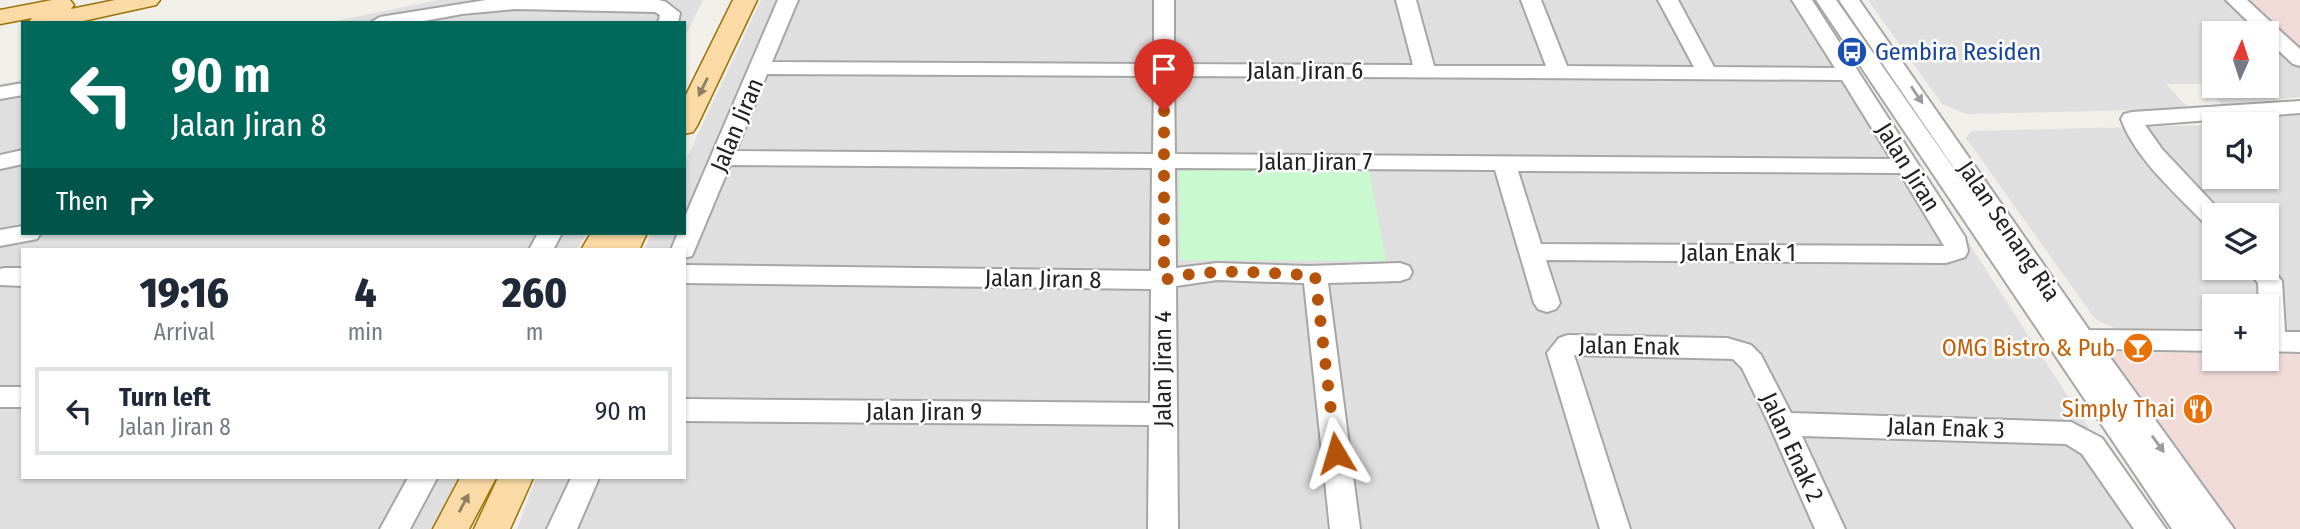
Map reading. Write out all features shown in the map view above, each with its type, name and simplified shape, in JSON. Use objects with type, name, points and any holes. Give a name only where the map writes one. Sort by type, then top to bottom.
[{"type":"main road","points":[[0,17],[86,0]]},
{"type":"main road","points":[[49,21],[148,0]]},
{"type":"main road","points":[[686,74],[724,0]]},
{"type":"main road","points":[[686,122],[745,0]]},
{"type":"main road","points":[[0,31],[21,26]]},
{"type":"main road","points":[[452,529],[477,479]]},
{"type":"main road","points":[[492,529],[515,479]]},
{"type":"street","name":"Jalan Jiran","points":[[684,248],[788,0]]},
{"type":"street","name":"Jalan Jiran 4","points":[[1163,529],[1164,0]]},
{"type":"street","points":[[1406,0],[1425,72]]},
{"type":"street","points":[[1531,0],[1559,72]]},
{"type":"street","points":[[1668,0],[1707,73]]},
{"type":"street","name":"Jalan Jiran","points":[[1802,0],[1956,243],[1956,251],[1946,255]]},
{"type":"street","name":"Jalan Senang Ria","points":[[1826,0],[2071,339],[2219,529]]},
{"type":"street","name":"Jalan Senang Ria","points":[[1849,0],[1884,47],[2189,529]]},
{"type":"street","points":[[2235,0],[2300,60]]},
{"type":"street","points":[[391,21],[462,8],[537,2],[659,6],[670,13],[668,21]]},
{"type":"street","name":"Jalan Jiran 6","points":[[761,68],[1849,74]]},
{"type":"street","points":[[0,93],[21,89]]},
{"type":"street","points":[[2202,206],[2146,143],[2133,125],[2132,119],[2139,116],[2300,107]]},
{"type":"street","points":[[0,162],[21,157]]},
{"type":"street","name":"Jalan Jiran 7","points":[[723,158],[1907,166]]},
{"type":"street","points":[[1504,163],[1547,303]]},
{"type":"street","points":[[0,238],[21,234]]},
{"type":"street","name":"Jalan Enak 1","points":[[1531,252],[1946,255]]},
{"type":"street","name":"Jalan Jiran 8","points":[[686,274],[1164,280],[1181,275],[1218,272],[1315,275],[1401,272]]},
{"type":"street","points":[[1315,275],[1345,529]]},
{"type":"street","points":[[2071,339],[2202,341]]},
{"type":"street","points":[[2279,342],[2300,342]]},
{"type":"street","name":"Jalan Enak","points":[[1615,529],[1561,358],[1563,348],[1576,344],[1727,348],[1742,352],[1753,365]]},
{"type":"street","name":"Jalan Enak 2","points":[[1753,365],[1830,529]]},
{"type":"street","points":[[0,397],[21,397]]},
{"type":"street","name":"Jalan Jiran 9","points":[[686,410],[1163,414]]},
{"type":"street","name":"Jalan Enak 3","points":[[1783,424],[2063,432],[2079,436],[2100,456],[2151,529]]},
{"type":"street","points":[[395,529],[421,479]]},
{"type":"street","points":[[562,529],[585,479]]},
{"type":"shaded area","points":[[438,0],[703,0],[686,34],[686,21],[336,21]]},
{"type":"shaded area","points":[[761,0],[1811,0],[2154,529],[517,529],[536,479],[686,479],[686,248],[645,248],[651,235],[686,235],[686,160]]},
{"type":"shaded area","points":[[1868,0],[2300,0],[2300,97],[2222,105],[2215,98],[2279,98],[2279,21],[2202,21],[2202,84],[2166,84],[2189,109],[1966,114],[1942,104]]},
{"type":"shaded area","points":[[2249,0],[2300,0],[2300,47],[2279,28],[2279,21],[2272,21]]},
{"type":"shaded area","points":[[21,80],[21,235],[585,235],[578,248],[21,248],[21,479],[458,479],[432,529],[0,529],[0,84]]},
{"type":"shaded area","points":[[2300,114],[2300,341],[2279,341],[2279,294],[2202,294],[2202,328],[2114,328],[2095,319],[1966,138],[1972,131],[2202,125],[2202,189],[2279,189],[2279,116]]},
{"type":"shaded area","points":[[2102,352],[2202,353],[2202,371],[2279,371],[2279,353],[2300,354],[2300,529],[2227,529]]},
{"type":"green space","points":[[1179,168],[1369,170],[1386,261],[1180,260]]},
{"type":"place","name":"Gembira Residen","points":[[1852,52]]},
{"type":"place","name":"OMG Bistro & Pub","points":[[2138,348]]},
{"type":"place","name":"Simply Thai","points":[[2198,409]]},
{"type":"route","points":[[1164,111],[1164,280],[1181,275],[1218,272],[1315,275],[1336,453]]}]
